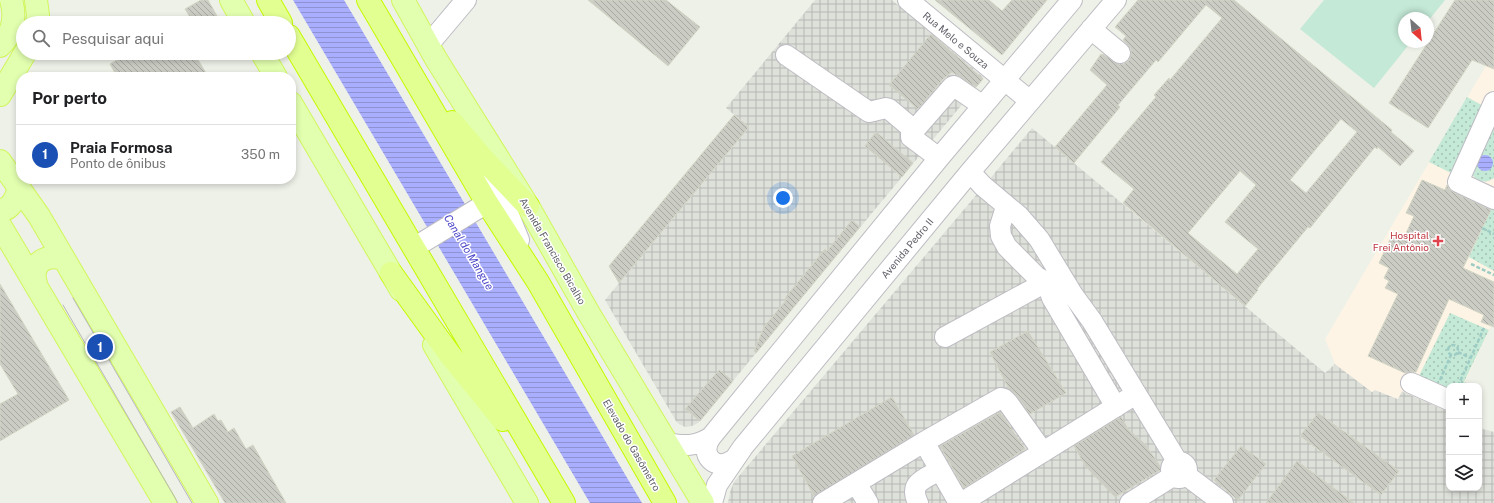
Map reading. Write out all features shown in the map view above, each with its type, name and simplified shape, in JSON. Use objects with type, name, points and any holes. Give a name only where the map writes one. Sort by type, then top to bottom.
[{"type":"highway","points":[[268,0],[277,16]]},
{"type":"highway","points":[[368,0],[413,77],[480,207],[538,282]]},
{"type":"highway","points":[[296,47],[422,242],[538,458],[564,503]]},
{"type":"highway","points":[[413,77],[486,162],[528,206]]},
{"type":"highway","points":[[392,273],[451,356],[504,421],[538,458]]},
{"type":"highway","name":"Elevado do Gasômetro","points":[[538,282],[665,503]]},
{"type":"main road","points":[[0,46],[8,36],[13,25],[14,10],[11,0]]},
{"type":"main road","points":[[36,0],[38,16]]},
{"type":"main road","points":[[231,0],[240,16]]},
{"type":"main road","name":"Avenida Francisco Bicalho","points":[[403,0],[432,51],[528,206],[588,312],[703,503]]},
{"type":"main road","points":[[0,95],[21,60]]},
{"type":"main road","points":[[266,60],[273,72]]},
{"type":"main road","points":[[296,111],[527,503]]},
{"type":"main road","points":[[0,161],[16,182]]},
{"type":"main road","points":[[0,210],[6,208],[14,201],[19,186]]},
{"type":"main road","points":[[19,186],[39,216],[207,503]]},
{"type":"main road","points":[[0,225],[165,503]]},
{"type":"main road","points":[[36,284],[34,273],[37,265],[41,261],[51,257],[58,257],[64,260]]},
{"type":"street","points":[[466,0],[432,51],[486,162],[538,282]]},
{"type":"street","name":"Rua Melo e Souza","points":[[908,0],[1030,101]]},
{"type":"street","points":[[667,443],[692,446],[702,443],[710,437],[982,106],[1072,0]]},
{"type":"street","name":"Avenida Pedro II","points":[[712,503],[716,485],[733,460],[970,172],[1116,0]]},
{"type":"street","points":[[1091,29],[1120,53]]},
{"type":"street","points":[[786,55],[869,112],[886,108],[889,109],[914,130]]},
{"type":"street","points":[[939,158],[911,137],[914,130],[952,86],[982,106]]},
{"type":"street","points":[[1493,195],[1458,182],[1494,102]]},
{"type":"street","points":[[970,172],[983,186],[1030,227],[1053,261],[1073,295],[1092,321],[1136,394],[1179,471],[1223,503]]},
{"type":"street","points":[[422,242],[480,207]]},
{"type":"street","points":[[1006,207],[1000,226],[1001,236],[1007,247],[1037,277],[1073,295]]},
{"type":"street","points":[[945,337],[1048,283]]},
{"type":"street","points":[[1048,283],[1052,298],[1116,407]]},
{"type":"street","points":[[1411,383],[1446,399]]},
{"type":"street","points":[[924,442],[960,503],[1136,394]]},
{"type":"street","points":[[823,503],[924,442],[1001,398],[1008,403],[1043,452]]},
{"type":"street","points":[[710,437],[706,446],[710,458],[720,464],[726,464],[733,460]]},
{"type":"street","points":[[918,503],[914,495],[914,489],[917,485],[940,470]]},
{"type":"street","points":[[1130,503],[1179,471]]},
{"type":"street","points":[[856,483],[868,503]]},
{"type":"path","points":[[1482,228],[1494,234]]},
{"type":"path","points":[[1471,264],[1494,275]]},
{"type":"path","points":[[1459,383],[1484,328]]},
{"type":"path","points":[[1451,355],[1448,352],[1448,348],[1450,346],[1456,345],[1458,352]]},
{"type":"path","points":[[1458,352],[1470,358]]},
{"type":"path","points":[[1451,355],[1455,355],[1458,352]]},
{"type":"path","points":[[1439,382],[1451,355]]},
{"type":"shaded area","points":[[815,0],[892,0],[984,78],[698,423],[685,427],[676,421],[605,300],[749,127],[726,108]]},
{"type":"shaded area","name":"Hospital Frei Antônio","points":[[1494,52],[1494,320],[1464,383],[1446,383],[1446,411],[1402,391],[1398,399],[1375,390],[1372,392],[1335,364],[1325,339]]},
{"type":"shaded area","points":[[1032,128],[1325,373],[1335,364],[1372,392],[1375,390],[1398,399],[1401,391],[1446,411],[1446,491],[1482,491],[1482,429],[1494,432],[1494,503],[728,503],[734,482]]},
{"type":"green space","points":[[1324,0],[1445,0],[1434,14],[1434,12],[1398,12],[1398,48],[1406,48],[1374,88],[1300,29]]},
{"type":"green space","points":[[1467,97],[1487,108],[1455,175],[1429,162]]},
{"type":"green space","points":[[1494,112],[1494,178],[1488,181],[1482,181],[1476,179],[1472,174]]},
{"type":"green space","points":[[1494,206],[1494,271],[1469,257]]},
{"type":"green space","points":[[1450,313],[1489,330],[1464,382],[1467,383],[1446,383],[1446,389],[1418,378]]},
{"type":"water","name":"Canal do Mangue","points":[[293,0],[344,0],[642,503],[590,503]]},
{"type":"water","points":[[1482,155],[1488,155],[1493,160],[1491,169],[1488,171],[1482,171],[1477,166],[1477,160]]},
{"type":"building","points":[[201,0],[208,0],[217,16],[189,16],[185,9]]},
{"type":"building","points":[[588,0],[666,0],[700,27],[668,66]]},
{"type":"building","points":[[935,0],[989,0],[1002,11],[1012,0],[1047,0],[1002,55]]},
{"type":"building","points":[[1138,0],[1234,0],[1392,130],[1391,132],[1414,151],[1400,166],[1378,147],[1377,149],[1375,147],[1310,228],[1308,227],[1257,289],[1258,290],[1245,306],[1123,203],[1134,189],[1101,162],[1156,97],[1154,95],[1169,78],[1170,80],[1222,18],[1206,5],[1158,62],[1156,60],[1118,105],[1120,107],[1074,163],[1055,147],[1107,85],[1090,70],[1101,54],[1118,64],[1124,64],[1129,60],[1131,49],[1123,40],[1126,36],[1115,27]],"holes":[[[1341,119],[1357,132],[1306,193],[1290,180]],[[1240,171],[1256,185],[1225,222],[1258,249],[1237,274],[1188,233]]]},
{"type":"building","points":[[1455,0],[1494,0],[1494,69],[1472,60],[1428,128],[1389,103],[1424,48],[1434,48],[1434,33]]},
{"type":"building","points":[[931,34],[983,79],[976,87],[952,72],[943,79],[918,109],[889,85]]},
{"type":"building","points":[[117,60],[198,60],[205,72],[114,72],[110,64]]},
{"type":"building","points":[[734,115],[749,127],[619,283],[609,266]]},
{"type":"building","points":[[876,132],[913,163],[902,177],[865,146]]},
{"type":"building","points":[[1422,180],[1445,190],[1447,185],[1453,192],[1491,210],[1463,268],[1494,282],[1494,327],[1481,322],[1484,315],[1449,299],[1416,372],[1405,373],[1368,356],[1398,294],[1385,288],[1389,281],[1384,278],[1389,268],[1379,263],[1392,235],[1403,240],[1414,216],[1406,213]]},
{"type":"building","points":[[852,220],[860,227],[756,353],[754,351],[764,327],[787,299],[785,298],[825,249],[827,251]]},
{"type":"building","points":[[0,284],[69,400],[0,441],[0,404],[18,394],[0,364]]},
{"type":"building","points":[[1028,331],[1066,393],[1030,414],[1017,396],[1009,389],[990,352]]},
{"type":"building","points":[[719,370],[733,381],[700,421],[685,409]]},
{"type":"building","points":[[892,397],[914,435],[814,496],[792,456]]},
{"type":"building","points":[[180,407],[193,428],[214,414],[218,421],[221,420],[228,432],[234,428],[246,449],[253,445],[286,503],[225,503],[171,412]]},
{"type":"building","points":[[1000,412],[1025,449],[964,488],[940,446]]},
{"type":"building","points":[[1318,413],[1399,471],[1381,495],[1300,436]]},
{"type":"building","points":[[1120,417],[1129,430],[1145,444],[1162,469],[1115,497],[1086,467],[1074,446]]},
{"type":"building","points":[[1241,446],[1266,464],[1238,500],[1214,480]]},
{"type":"building","points":[[1297,461],[1354,503],[1266,503]]},
{"type":"tram line","points":[[73,298],[192,503]]},
{"type":"tram line","points":[[63,305],[178,503]]},
{"type":"place","name":"Hospital Frei Antônio","points":[[1438,241]]},
{"type":"place","name":"Praia Formosa","points":[[100,347]]}]
